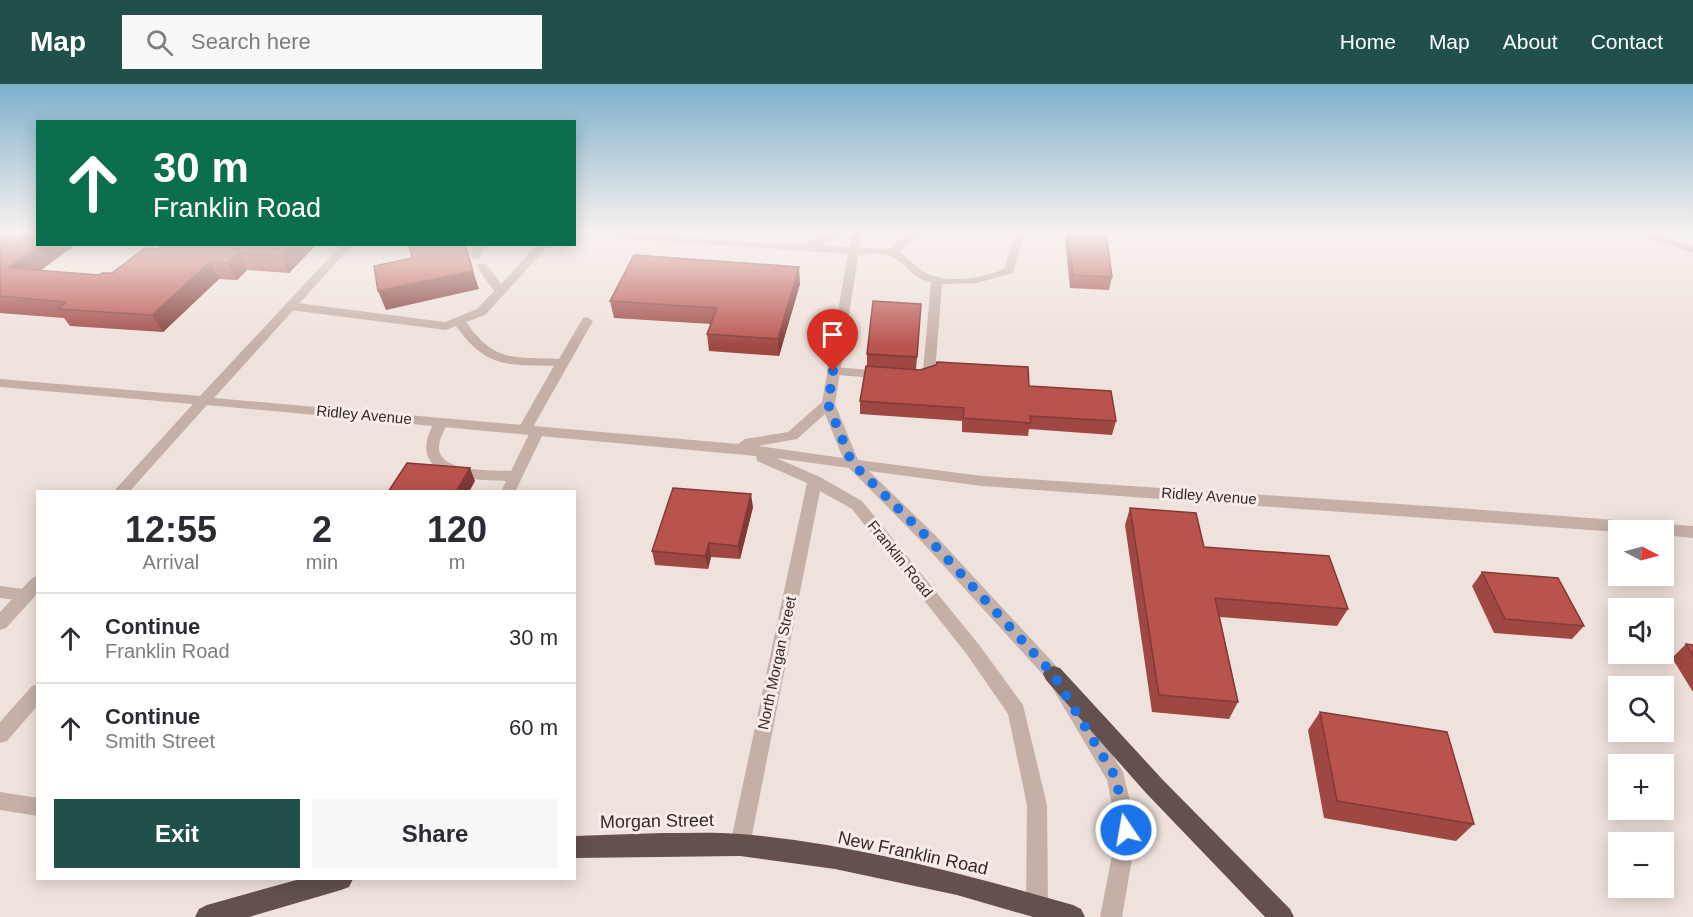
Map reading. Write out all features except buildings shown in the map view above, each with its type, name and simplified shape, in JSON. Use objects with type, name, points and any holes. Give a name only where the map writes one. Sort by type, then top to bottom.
[{"type":"highway","points":[[1053,674],[1154,786],[1282,917]]},
{"type":"highway","name":"Morgan Street","points":[[576,847],[663,844],[740,845]]},
{"type":"highway","name":"New Franklin Road","points":[[740,845],[835,858],[957,883],[1073,917]]},
{"type":"highway","points":[[207,917],[337,880]]},
{"type":"street","points":[[122,490],[324,270]]},
{"type":"street","points":[[485,270],[501,292]]},
{"type":"street","points":[[290,306],[434,325],[459,322],[481,312],[521,270]]},
{"type":"street","points":[[850,270],[828,404],[852,463]]},
{"type":"street","points":[[915,270],[920,274],[937,279],[975,281],[997,277],[1009,270]]},
{"type":"street","points":[[833,371],[919,377],[929,373],[937,279]]},
{"type":"street","points":[[509,490],[516,476],[531,429],[563,363],[587,321]]},
{"type":"street","points":[[459,322],[481,349],[491,354],[504,359],[563,363]]},
{"type":"street","name":"Ridley Avenue","points":[[0,384],[727,447],[982,481],[1458,513],[1693,532]]},
{"type":"street","name":"Ridley Avenue","points":[[727,447],[792,436],[828,404]]},
{"type":"street","points":[[441,422],[432,448],[434,459],[442,468],[465,473],[516,476]]},
{"type":"street","name":"Ridley Avenue","points":[[727,447],[779,464],[815,481]]},
{"type":"street","name":"Franklin Road","points":[[852,463],[928,538],[1053,674],[1116,778],[1126,830],[1111,917]]},
{"type":"street","name":"Franklin Road","points":[[815,481],[856,506],[974,651],[1017,711],[1036,805],[1037,905]]},
{"type":"street","name":"North Morgan Street","points":[[740,845],[815,481]]},
{"type":"street","points":[[0,623],[36,584]]},
{"type":"street","points":[[0,592],[25,595]]},
{"type":"street","points":[[0,735],[36,693]]},
{"type":"street","points":[[0,801],[36,807]]},
{"type":"route","points":[[833,371],[828,404],[852,463],[928,538],[1053,674],[1116,778],[1126,830]]}]
